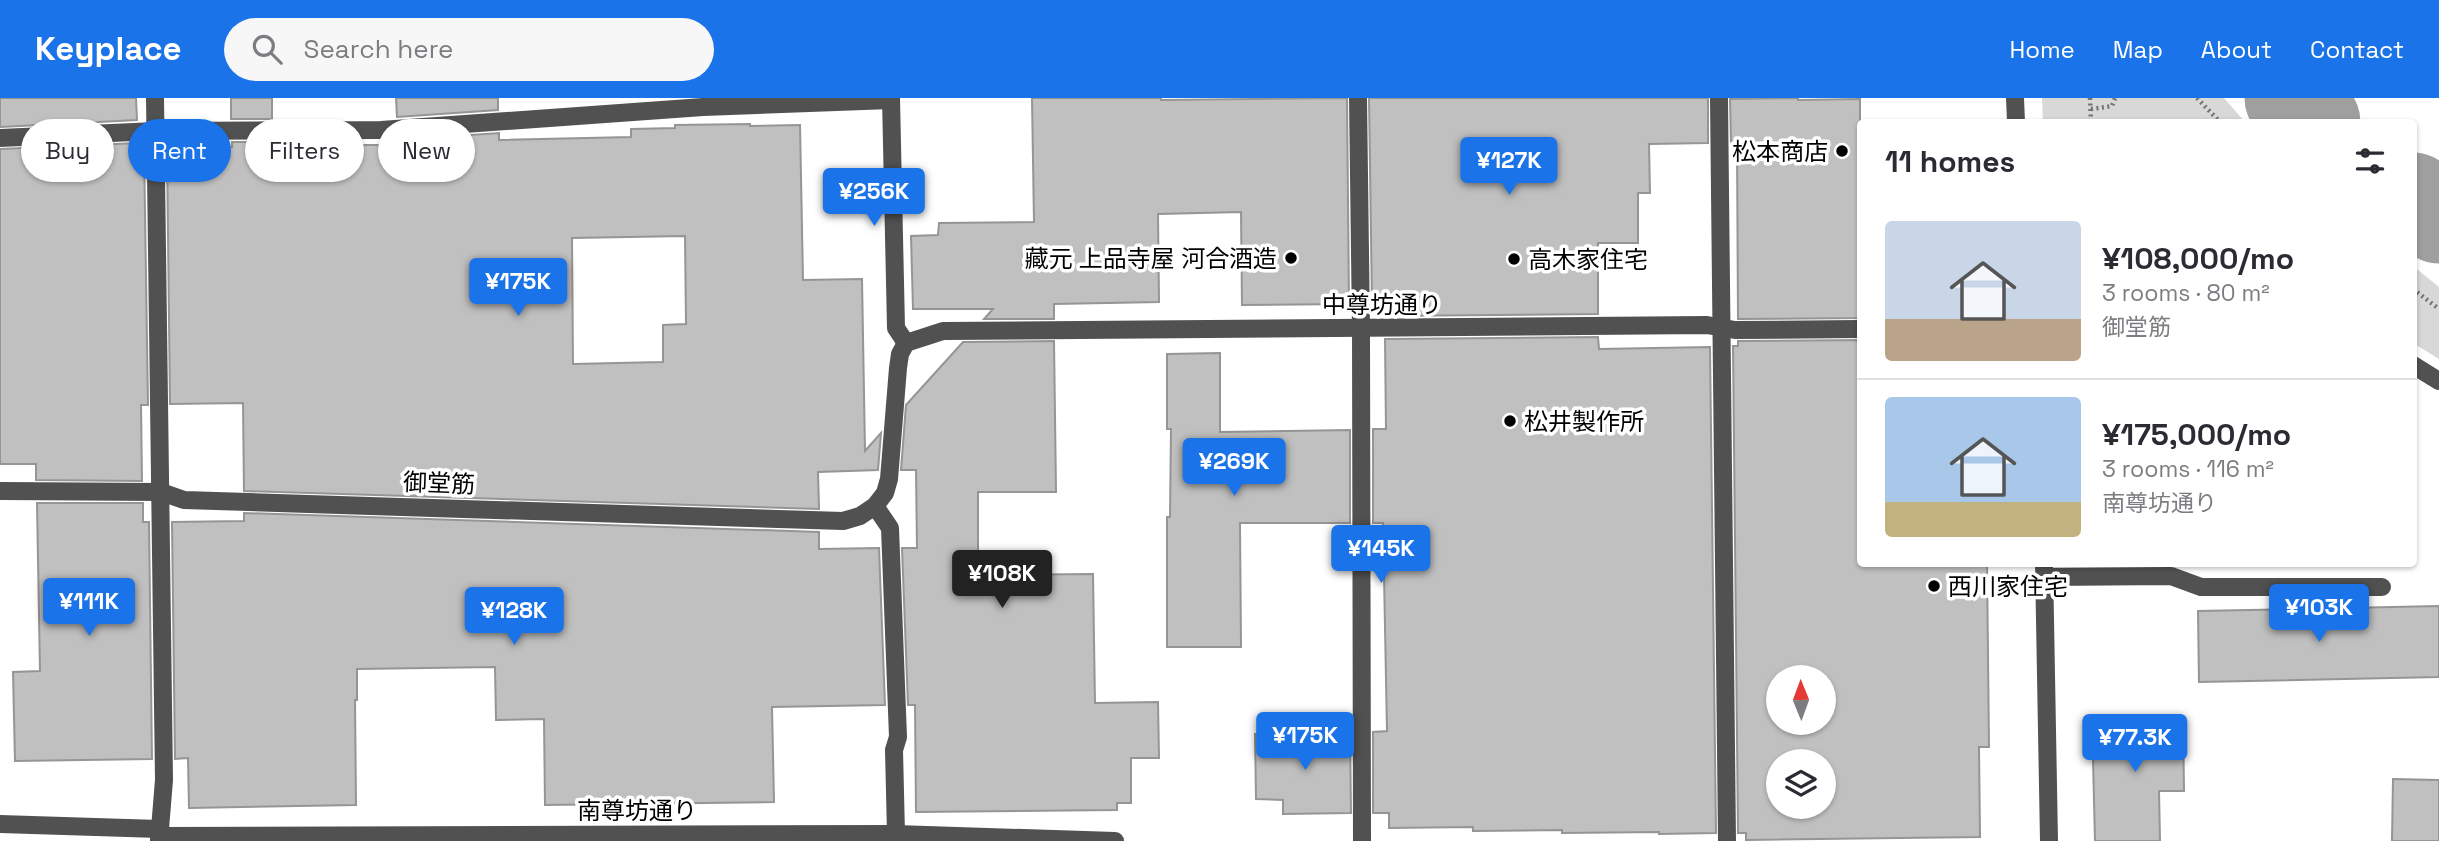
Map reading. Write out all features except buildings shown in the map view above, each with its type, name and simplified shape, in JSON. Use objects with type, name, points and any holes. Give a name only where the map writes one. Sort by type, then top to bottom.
[{"type":"street","points":[[155,98],[156,119]]},
{"type":"street","points":[[1358,98],[1362,841]]},
{"type":"street","points":[[1719,98],[1727,841]]},
{"type":"street","points":[[2015,98],[2016,119]]},
{"type":"street","points":[[231,131],[381,130],[704,107],[891,99],[896,328],[906,343],[900,354],[898,368],[890,479],[886,493],[875,506],[890,528],[898,737],[894,750],[896,834]]},
{"type":"street","points":[[0,138],[128,132]]},
{"type":"street","points":[[157,182],[164,780],[159,835]]},
{"type":"street","name":"中尊坊通り","points":[[906,343],[943,331],[1707,325],[1735,330],[1857,329]]},
{"type":"street","points":[[2417,367],[2439,381]]},
{"type":"street","name":"御堂筋","points":[[0,491],[161,492],[184,500],[843,521],[860,516],[875,506]]},
{"type":"street","points":[[2049,841],[2045,570],[2171,576],[2201,587],[2382,587]]},
{"type":"street","name":"南尊坊通り","points":[[0,824],[159,835],[896,834],[1115,841]]},
{"type":"path","points":[[2090,98],[2091,119]]},
{"type":"path","points":[[2091,108],[2112,106],[2115,98]]},
{"type":"path","points":[[2197,98],[2217,119]]},
{"type":"path","points":[[2417,292],[2439,310]]},
{"type":"shaded area","points":[[2042,98],[2224,98],[2242,119],[2043,119]]},
{"type":"shaded area","points":[[2417,269],[2439,287],[2439,359],[2417,345]]},
{"type":"waterway","points":[[2291,98],[2311,119]]},
{"type":"waterway","points":[[2417,202],[2439,217]]},
{"type":"place","name":"松本商店","points":[[1842,151]]},
{"type":"place","name":"藏元 上品寺屋 河合酒造","points":[[1291,258]]},
{"type":"place","name":"高木家住宅","points":[[1514,259]]},
{"type":"place","name":"松井製作所","points":[[1510,421]]},
{"type":"place","name":"西川家住宅","points":[[1934,586]]}]
